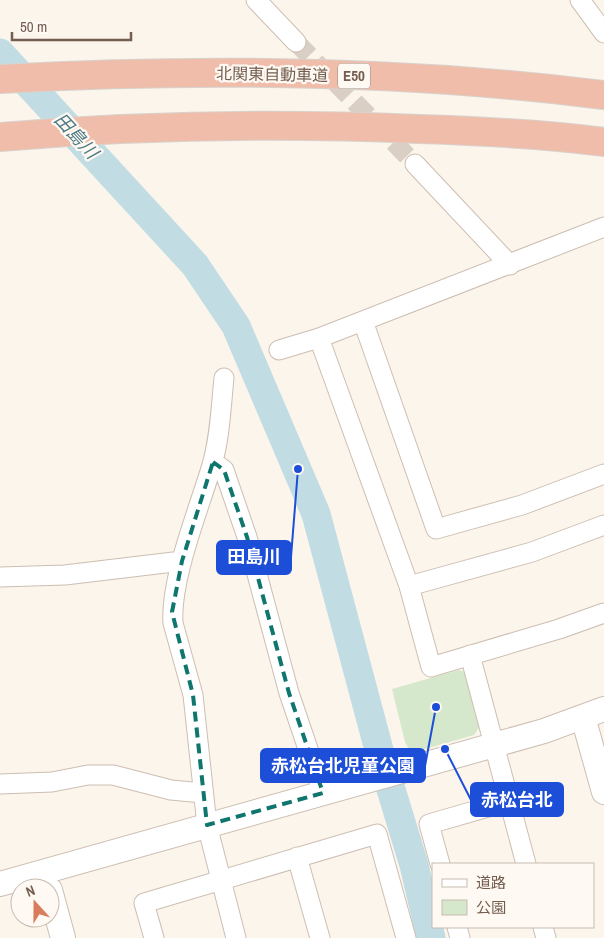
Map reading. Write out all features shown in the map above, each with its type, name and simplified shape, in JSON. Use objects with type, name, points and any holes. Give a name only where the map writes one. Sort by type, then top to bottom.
[{"type":"highway","name":"北関東自動車道","points":[[0,79],[104,74],[243,73],[352,76],[484,83],[604,95]]},
{"type":"highway","points":[[0,137],[108,129],[251,125],[491,132],[604,142]]},
{"type":"street","points":[[256,0],[296,42]]},
{"type":"street","points":[[580,0],[604,33]]},
{"type":"street","points":[[415,164],[510,264]]},
{"type":"street","points":[[279,350],[319,338],[604,227]]},
{"type":"street","points":[[363,321],[436,529],[522,505],[604,474]]},
{"type":"street","points":[[319,338],[409,586],[431,667],[559,629],[604,612]]},
{"type":"street","points":[[224,378],[212,462],[182,561],[172,612],[173,623],[193,695],[207,825],[236,938]]},
{"type":"street","points":[[212,462],[224,470],[247,536],[289,693],[323,793]]},
{"type":"street","points":[[409,586],[532,552],[604,525]]},
{"type":"street","points":[[0,577],[65,575],[182,561]]},
{"type":"street","points":[[470,655],[526,863]]},
{"type":"street","points":[[60,879],[207,825],[494,745],[594,713],[604,792]]},
{"type":"street","points":[[0,784],[52,782],[88,774],[113,775],[171,790],[203,793]]},
{"type":"street","points":[[440,863],[429,824],[509,801]]},
{"type":"street","points":[[154,938],[144,903],[377,834],[406,938]]},
{"type":"street","points":[[297,857],[320,938]]},
{"type":"street","points":[[60,924],[64,938]]},
{"type":"highlighted area","points":[[213,462],[224,470],[247,537],[289,693],[323,793],[207,825],[193,695],[172,612],[182,561]]},
{"type":"green space","points":[[459,670],[467,673],[481,725],[474,735],[411,753],[405,742],[392,689]]},
{"type":"waterway","name":"田島川","points":[[0,53],[195,265],[236,326],[316,514],[379,750],[414,865],[431,938]]},
{"type":"tunnel","points":[[296,42],[415,164]]},
{"type":"place","name":"田島川","points":[[298,469]]},
{"type":"place","name":"赤松台北児童公園","points":[[436,707]]},
{"type":"place","name":"赤松台北","points":[[445,749]]}]
